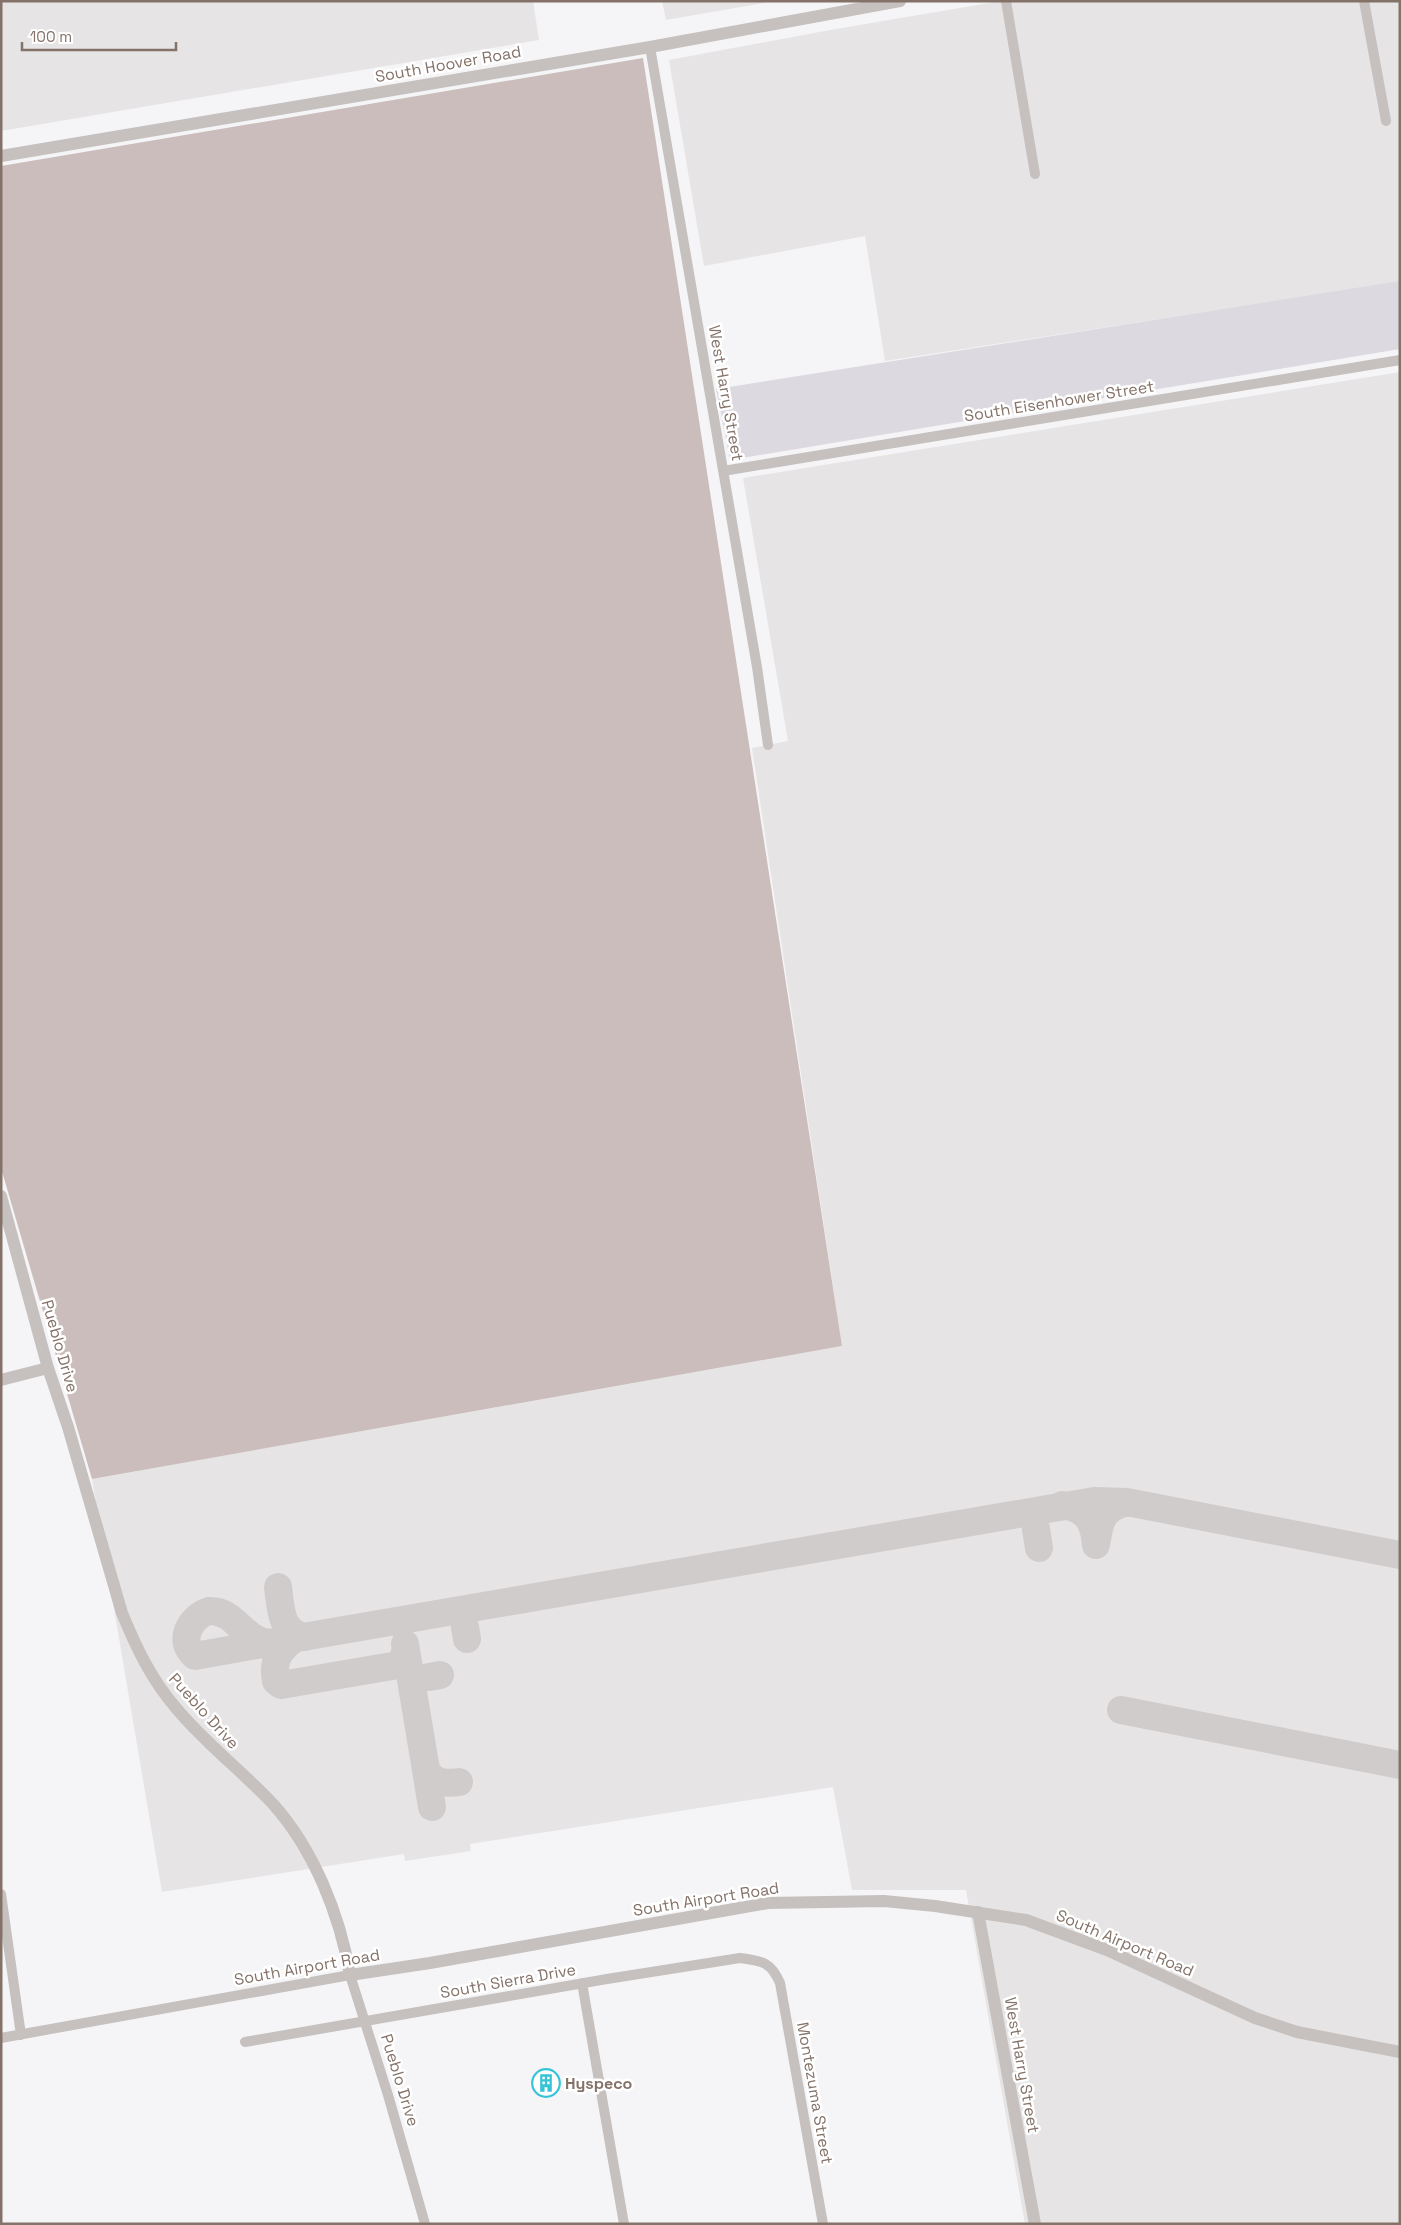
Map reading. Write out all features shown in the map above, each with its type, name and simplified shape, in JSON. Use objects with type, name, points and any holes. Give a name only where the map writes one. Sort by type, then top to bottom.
[{"type":"street","name":"South Hoover Road","points":[[1,156],[650,47],[900,1]]},
{"type":"street","points":[[1006,1],[1035,174]]},
{"type":"street","points":[[1364,1],[1386,121]]},
{"type":"street","name":"West Harry Street","points":[[650,47],[757,667],[768,745]]},
{"type":"street","name":"South Eisenhower Street","points":[[723,471],[1400,360]]},
{"type":"street","name":"Pueblo Drive","points":[[1,1196],[48,1368],[68,1427],[122,1613],[143,1662],[176,1708],[273,1805],[307,1852],[329,1900],[425,2224]]},
{"type":"street","points":[[1,1380],[48,1368]]},
{"type":"street","points":[[1,1894],[21,2035]]},
{"type":"street","name":"South Airport Road","points":[[1,2038],[350,1975],[430,1964],[768,1903],[884,1901],[978,1912],[1026,1920],[1106,1950],[1215,2000],[1297,2032],[1400,2052]]},
{"type":"street","name":"West Harry Street","points":[[978,1912],[1035,2224]]},
{"type":"street","name":"South Sierra Drive","points":[[245,2042],[582,1983],[740,1958],[759,1960],[774,1969]]},
{"type":"street","name":"Montezuma Street","points":[[774,1969],[784,2000],[823,2224]]},
{"type":"street","points":[[582,1983],[624,2224]]},
{"type":"shaded area","points":[[1,1],[533,1],[539,40],[1,131]]},
{"type":"shaded area","points":[[662,1],[775,1],[666,20]]},
{"type":"shaded area","points":[[1001,1],[1400,1],[1400,282],[885,361],[865,236],[704,266],[669,60]]},
{"type":"shaded area","points":[[643,58],[842,1346],[92,1479],[1,1168],[1,166]]},
{"type":"shaded area","points":[[1400,281],[1400,349],[730,460],[716,389]]},
{"type":"shaded area","points":[[1400,372],[1400,2224],[1025,2224],[966,1890],[852,1890],[833,1787],[470,1844],[471,1851],[405,1861],[404,1854],[162,1892],[92,1479],[842,1346],[752,748],[788,741],[743,478]]},
{"type":"taxiway","points":[[268,1643],[195,1656],[187,1643],[187,1637],[188,1630],[196,1618],[209,1611],[226,1615],[251,1636],[268,1643],[1094,1501],[1127,1502],[1400,1555]]},
{"type":"taxiway","points":[[1062,1505],[1078,1510],[1088,1518],[1093,1529],[1096,1545],[1103,1517],[1112,1508],[1127,1502]]},
{"type":"taxiway","points":[[1036,1529],[1039,1548]]},
{"type":"taxiway","points":[[278,1587],[283,1619],[291,1631],[306,1637]]},
{"type":"taxiway","points":[[465,1627],[467,1639]]},
{"type":"taxiway","points":[[294,1639],[284,1647],[276,1662],[276,1681],[281,1685],[398,1665],[403,1659],[405,1652]]},
{"type":"taxiway","points":[[405,1644],[426,1770]]},
{"type":"taxiway","points":[[429,1677],[440,1675]]},
{"type":"taxiway","points":[[1121,1710],[1400,1765]]},
{"type":"taxiway","points":[[432,1807],[426,1770],[433,1778],[440,1782],[459,1782]]},
{"type":"place","name":"Hyspeco","points":[[546,2083]]}]
